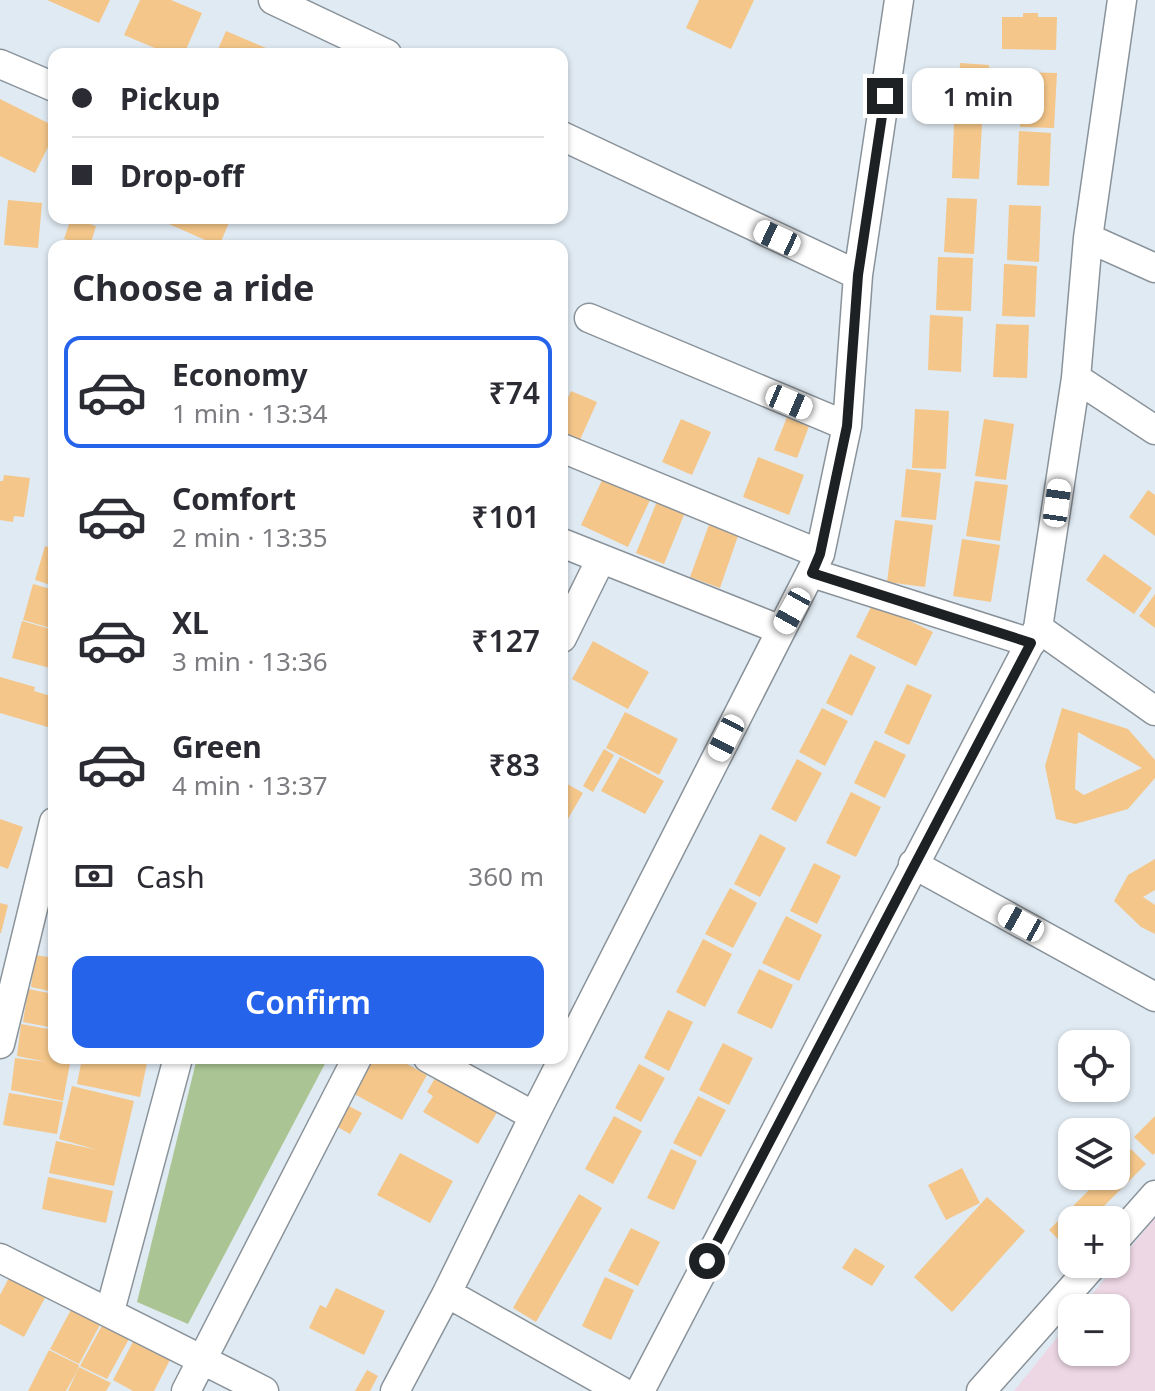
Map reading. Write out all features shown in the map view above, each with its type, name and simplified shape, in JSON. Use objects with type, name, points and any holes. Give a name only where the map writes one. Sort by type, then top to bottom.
[{"type":"street","points":[[273,0],[348,47]]},
{"type":"street","points":[[640,1391],[1034,636],[1076,378],[1088,238],[1122,0]]},
{"type":"street","points":[[568,1049],[816,563],[847,426],[858,275],[894,2]]},
{"type":"street","points":[[0,64],[48,84]]},
{"type":"street","points":[[568,139],[858,275]]},
{"type":"street","points":[[1088,238],[1155,268]]},
{"type":"street","points":[[589,318],[847,426]]},
{"type":"street","points":[[1076,378],[1155,430]]},
{"type":"street","points":[[568,451],[816,563],[1034,636],[1155,711]]},
{"type":"street","points":[[568,545],[781,630]]},
{"type":"street","points":[[568,626],[601,559]]},
{"type":"street","points":[[913,864],[1155,997]]},
{"type":"street","points":[[0,1044],[44,911],[48,875]]},
{"type":"street","points":[[110,1311],[176,1064]]},
{"type":"street","points":[[186,1391],[354,1064]]},
{"type":"street","points":[[439,1064],[534,1116]]},
{"type":"street","points":[[395,1391],[560,1064]]},
{"type":"street","points":[[1130,1223],[1155,1195]]},
{"type":"street","points":[[0,1258],[264,1391]]},
{"type":"street","points":[[981,1391],[1082,1278]]},
{"type":"street","points":[[447,1293],[621,1391]]},
{"type":"shaded area","points":[[1155,1218],[1155,1391],[1014,1391],[1058,1336],[1058,1366],[1130,1366],[1130,1294],[1093,1294],[1106,1278],[1130,1278],[1130,1248]]},
{"type":"green space","points":[[196,1064],[325,1064],[188,1324],[137,1302]]},
{"type":"building","points":[[47,0],[110,0],[99,23]]},
{"type":"building","points":[[140,0],[171,0],[202,13],[187,48],[155,48],[124,35]]},
{"type":"building","points":[[699,0],[754,0],[731,49],[686,28]]},
{"type":"building","points":[[1023,13],[1057,17],[1056,50],[1002,49],[1002,17],[1023,17]]},
{"type":"building","points":[[226,31],[266,48],[219,48]]},
{"type":"building","points":[[960,63],[989,65],[987,119],[958,118]]},
{"type":"building","points":[[1022,72],[1057,73],[1054,128],[1020,127]]},
{"type":"building","points":[[0,99],[48,123],[48,147],[35,173],[0,156]]},
{"type":"building","points":[[954,124],[982,124],[979,179],[952,178]]},
{"type":"building","points":[[1019,131],[1051,133],[1049,186],[1017,185]]},
{"type":"building","points":[[947,198],[977,199],[974,254],[944,252]]},
{"type":"building","points":[[8,200],[42,203],[38,248],[4,245]]},
{"type":"building","points":[[1009,205],[1041,206],[1039,262],[1007,260]]},
{"type":"building","points":[[69,224],[96,226],[92,240],[64,239]]},
{"type":"building","points":[[169,224],[228,224],[222,240],[205,240]]},
{"type":"building","points":[[938,257],[973,258],[971,311],[936,310]]},
{"type":"building","points":[[1004,264],[1037,266],[1035,317],[1002,316]]},
{"type":"building","points":[[930,315],[963,317],[961,372],[928,370]]},
{"type":"building","points":[[996,324],[1029,325],[1027,378],[993,377]]},
{"type":"building","points":[[571,391],[597,402],[579,442],[568,437],[568,398]]},
{"type":"building","points":[[915,409],[949,411],[946,469],[912,468]]},
{"type":"building","points":[[789,412],[811,421],[797,458],[774,450]]},
{"type":"building","points":[[681,419],[711,432],[692,475],[662,462]]},
{"type":"building","points":[[984,419],[1014,424],[1006,480],[975,476]]},
{"type":"building","points":[[758,457],[804,475],[789,515],[743,497]]},
{"type":"building","points":[[906,469],[941,473],[936,520],[901,517]]},
{"type":"building","points":[[4,475],[30,478],[24,517],[14,516],[13,522],[0,520],[0,481],[3,481]]},
{"type":"building","points":[[603,478],[650,500],[628,547],[581,525]]},
{"type":"building","points":[[975,481],[1008,485],[1000,541],[966,536]]},
{"type":"building","points":[[1148,490],[1155,495],[1155,536],[1129,517]]},
{"type":"building","points":[[658,499],[686,510],[664,564],[636,553]]},
{"type":"building","points":[[895,520],[933,525],[925,587],[887,582]]},
{"type":"building","points":[[710,522],[739,533],[720,588],[690,577]]},
{"type":"building","points":[[962,539],[1000,545],[991,602],[953,596]]},
{"type":"building","points":[[45,546],[48,547],[48,584],[35,580]]},
{"type":"building","points":[[1104,554],[1152,588],[1134,614],[1086,580]]},
{"type":"building","points":[[33,584],[48,588],[48,627],[23,620]]},
{"type":"building","points":[[1155,594],[1155,628],[1139,616]]},
{"type":"building","points":[[873,603],[933,632],[916,666],[856,637]]},
{"type":"building","points":[[22,621],[48,628],[48,667],[12,658]]},
{"type":"building","points":[[593,641],[649,672],[628,709],[572,679]]},
{"type":"building","points":[[850,654],[876,667],[852,716],[826,703]]},
{"type":"building","points":[[0,677],[35,687],[34,691],[48,695],[48,727],[0,713]]},
{"type":"building","points":[[907,684],[932,695],[909,745],[884,733]]},
{"type":"building","points":[[822,708],[848,721],[825,766],[799,752]]},
{"type":"building","points":[[1062,708],[1128,729],[1155,760],[1155,778],[1128,809],[1075,824],[1056,819],[1045,766]],"holes":[[[1078,732],[1142,768],[1084,795],[1075,789]]]},
{"type":"building","points":[[625,712],[678,739],[659,775],[606,748]]},
{"type":"building","points":[[875,740],[906,755],[885,798],[854,783]]},
{"type":"building","points":[[604,749],[614,755],[593,792],[583,786]]},
{"type":"building","points":[[620,757],[664,781],[645,814],[601,791]]},
{"type":"building","points":[[797,759],[822,773],[796,822],[771,809]]},
{"type":"building","points":[[568,784],[583,793],[568,819]]},
{"type":"building","points":[[851,792],[881,807],[856,857],[826,843]]},
{"type":"building","points":[[0,819],[23,827],[8,869],[0,866]]},
{"type":"building","points":[[760,834],[786,848],[760,897],[734,884]]},
{"type":"building","points":[[1155,859],[1155,890],[1143,897],[1155,905],[1155,934],[1141,927],[1114,901],[1128,875]]},
{"type":"building","points":[[814,863],[841,876],[817,924],[790,911]]},
{"type":"building","points":[[730,888],[757,903],[733,948],[705,934]]},
{"type":"building","points":[[0,903],[8,905],[1,933],[0,933]]},
{"type":"building","points":[[786,916],[822,935],[799,981],[762,963]]},
{"type":"building","points":[[703,939],[732,954],[705,1007],[676,992]]},
{"type":"building","points":[[35,955],[48,957],[48,991],[31,987]]},
{"type":"building","points":[[759,969],[793,985],[772,1029],[737,1013]]},
{"type":"building","points":[[28,989],[48,993],[48,1027],[23,1022]]},
{"type":"building","points":[[668,1010],[693,1022],[669,1071],[644,1058]]},
{"type":"building","points":[[21,1024],[48,1029],[48,1064],[70,1064],[63,1101],[11,1090],[15,1058],[47,1062],[17,1056]]},
{"type":"building","points":[[723,1043],[753,1058],[729,1105],[699,1090]]},
{"type":"building","points":[[81,1064],[147,1064],[140,1097],[77,1084]]},
{"type":"building","points":[[362,1064],[407,1064],[427,1075],[402,1120],[347,1090]]},
{"type":"building","points":[[639,1064],[665,1078],[641,1122],[615,1108]]},
{"type":"building","points":[[438,1073],[499,1109],[478,1144],[423,1112],[433,1096],[427,1092]]},
{"type":"building","points":[[72,1086],[134,1101],[114,1186],[49,1173],[56,1141],[98,1150],[59,1139]]},
{"type":"building","points":[[9,1093],[63,1102],[57,1134],[3,1125]]},
{"type":"building","points":[[698,1096],[726,1110],[701,1157],[673,1143]]},
{"type":"building","points":[[345,1104],[362,1113],[350,1134],[334,1125]]},
{"type":"building","points":[[614,1116],[642,1131],[613,1184],[585,1169]]},
{"type":"building","points":[[1155,1116],[1155,1153],[1153,1155],[1134,1137]]},
{"type":"building","points":[[671,1149],[697,1161],[674,1210],[647,1198]]},
{"type":"building","points":[[1130,1150],[1146,1164],[1130,1180]]},
{"type":"building","points":[[400,1153],[453,1181],[430,1223],[377,1195]]},
{"type":"building","points":[[962,1168],[980,1203],[946,1220],[928,1185]]},
{"type":"building","points":[[48,1177],[113,1191],[106,1223],[42,1209]]},
{"type":"building","points":[[1089,1190],[1120,1190],[1104,1206],[1073,1206]]},
{"type":"building","points":[[579,1194],[602,1208],[536,1322],[513,1308]]},
{"type":"building","points":[[987,1197],[1025,1231],[952,1312],[914,1277]]},
{"type":"building","points":[[1058,1221],[1058,1239],[1049,1230]]},
{"type":"building","points":[[631,1228],[660,1242],[638,1286],[608,1271]]},
{"type":"building","points":[[855,1248],[885,1266],[872,1286],[842,1268]]},
{"type":"building","points":[[11,1274],[47,1294],[24,1337],[0,1324],[0,1295]]},
{"type":"building","points":[[605,1277],[634,1290],[611,1340],[582,1326]]},
{"type":"building","points":[[336,1288],[385,1311],[364,1355],[309,1328],[320,1305],[326,1308]]},
{"type":"building","points":[[73,1306],[102,1321],[79,1364],[50,1349]]},
{"type":"building","points":[[104,1322],[130,1337],[107,1379],[80,1366]]},
{"type":"building","points":[[136,1336],[172,1356],[154,1391],[133,1391],[113,1380]]},
{"type":"building","points":[[49,1350],[79,1365],[77,1371],[66,1391],[28,1391]]},
{"type":"building","points":[[79,1367],[111,1383],[106,1391],[68,1391]]},
{"type":"building","points":[[367,1370],[378,1376],[370,1391],[355,1391]]},
{"type":"route","points":[[707,1261],[1031,643],[812,573],[820,554],[847,426],[858,275],[885,96]]}]
